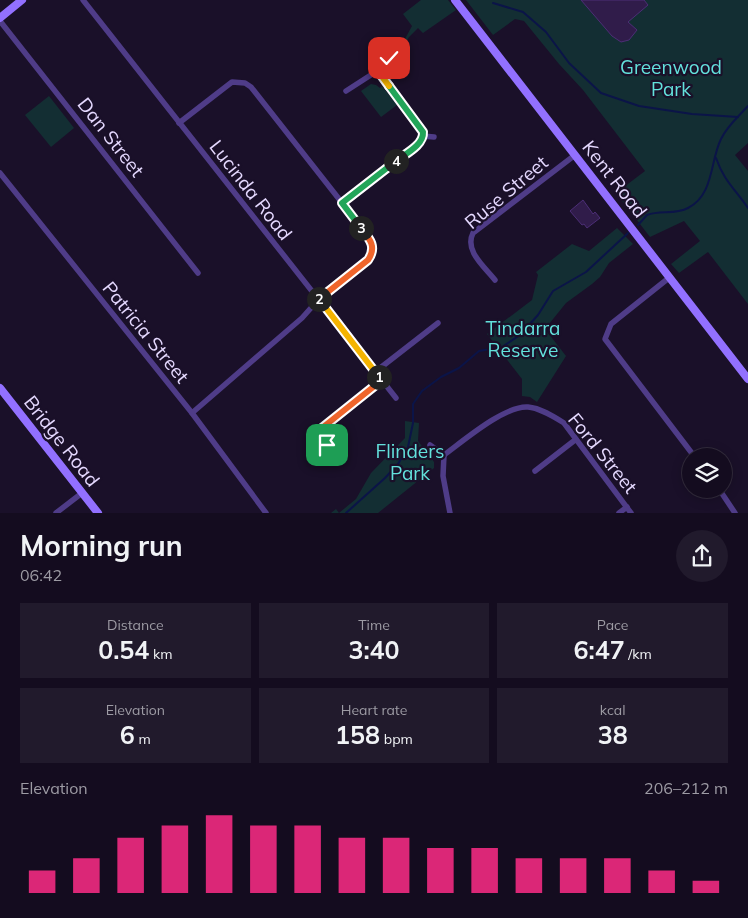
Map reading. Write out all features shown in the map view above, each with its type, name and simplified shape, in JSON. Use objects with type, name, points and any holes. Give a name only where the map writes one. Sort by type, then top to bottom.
[{"type":"street","points":[[0,19],[22,0]]},
{"type":"street","name":"Lucinda Road","points":[[83,0],[396,398]]},
{"type":"street","name":"Kent Road","points":[[455,0],[748,379]]},
{"type":"street","name":"Dan Street","points":[[0,19],[198,273]]},
{"type":"street","points":[[346,91],[378,71],[389,58]]},
{"type":"street","points":[[342,203],[420,143],[423,136],[421,128],[378,71]]},
{"type":"street","points":[[179,123],[232,82],[245,83],[251,87],[372,241],[372,254],[368,260],[318,300],[302,318],[192,413]]},
{"type":"street","points":[[423,136],[434,137]]},
{"type":"street","name":"Ruse Street","points":[[495,280],[472,251],[470,240],[473,233],[575,155]]},
{"type":"street","name":"Patricia Street","points":[[0,173],[192,413],[266,513]]},
{"type":"street","points":[[670,277],[611,324],[605,338],[688,448]]},
{"type":"street","points":[[375,372],[438,323]]},
{"type":"street","points":[[338,458],[322,436],[322,428],[382,380]]},
{"type":"street","name":"Bridge Road","points":[[1,392],[98,513]]},
{"type":"street","name":"Ford Street","points":[[444,455],[488,422],[522,407],[529,407],[552,415],[564,422],[575,440],[631,513]]},
{"type":"street","points":[[536,471],[575,440]]},
{"type":"street","points":[[430,445],[444,455],[443,476],[450,513]]},
{"type":"street","points":[[56,513],[82,492]]},
{"type":"street","points":[[725,498],[735,513]]},
{"type":"street","points":[[619,513],[627,507]]},
{"type":"green space","points":[[421,0],[448,0],[456,10],[423,33],[418,28],[409,37],[401,52],[399,50],[412,26],[403,14]]},
{"type":"green space","name":"Greenwood Park","points":[[466,0],[748,0],[748,143],[735,155],[748,171],[748,304],[708,252],[679,273],[671,264],[700,241],[684,221],[650,237],[616,193],[645,171],[583,90],[524,21],[515,19],[493,35]]},
{"type":"green space","points":[[371,84],[380,88],[382,86],[397,105],[381,117],[361,91]]},
{"type":"green space","points":[[49,96],[74,128],[51,147],[25,115]]},
{"type":"green space","name":"Tindarra Reserve","points":[[617,228],[633,244],[609,263],[600,277],[566,303],[545,329],[566,356],[537,402],[530,397],[522,396],[522,379],[487,334],[532,300],[538,275],[536,272],[572,244],[589,251]]},
{"type":"green space","name":"Flinders Park","points":[[405,421],[419,423],[418,441],[434,462],[434,468],[378,513],[339,513],[356,499],[371,473],[405,438]]},
{"type":"green space","points":[[336,509],[339,513],[331,513]]},
{"type":"building","points":[[581,0],[644,0],[648,5],[628,22],[637,30],[629,40],[621,42],[612,36]]},
{"type":"building","points":[[583,200],[593,214],[595,212],[600,218],[587,228],[570,211]]},
{"type":"waterway","points":[[493,3],[523,12],[546,32],[569,63],[601,93],[639,106],[692,114],[738,117]]},
{"type":"waterway","points":[[638,225],[647,215],[688,208],[703,195],[723,134],[748,106]]},
{"type":"waterway","points":[[716,158],[726,179],[748,208]]},
{"type":"waterway","points":[[346,513],[398,464],[408,447],[413,423],[413,404],[422,391],[441,377],[459,368],[479,351],[502,347],[520,335],[538,315],[553,291],[586,272],[628,233]]},
{"type":"route","points":[[327,445],[322,436],[322,428],[326,423],[382,380],[318,300],[368,260],[372,254],[372,241],[342,203],[420,143],[423,136],[421,128],[378,71],[389,58]]}]
